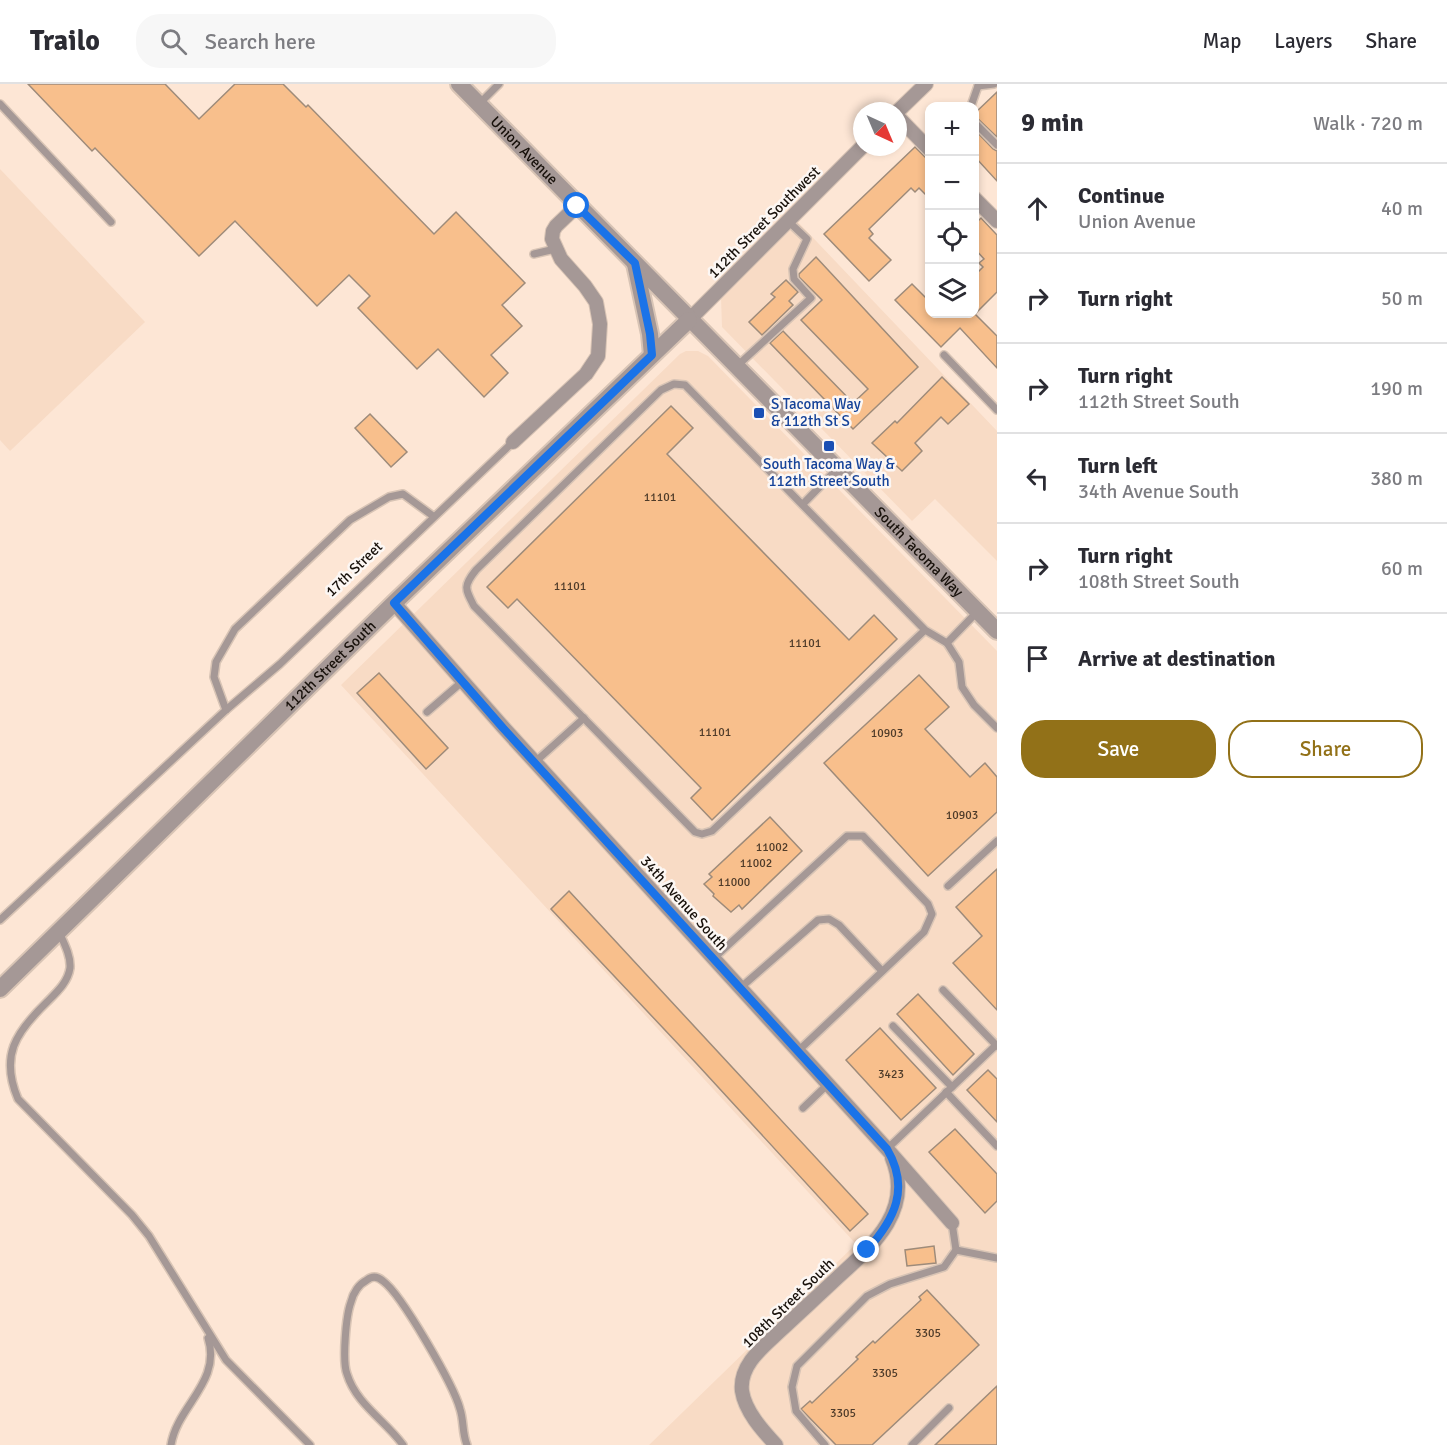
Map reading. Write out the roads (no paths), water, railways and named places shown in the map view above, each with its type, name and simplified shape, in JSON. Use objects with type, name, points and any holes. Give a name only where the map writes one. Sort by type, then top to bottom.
[{"type":"street","name":"Union Avenue","points":[[459,84],[689,320]]},
{"type":"street","points":[[907,102],[926,84]]},
{"type":"street","points":[[907,126],[925,145]]},
{"type":"street","name":"112th Street Southwest","points":[[689,320],[853,156]]},
{"type":"street","points":[[979,202],[997,222]]},
{"type":"street","points":[[555,249],[552,239],[553,231],[577,206]]},
{"type":"street","name":"17th Street","points":[[513,442],[586,374],[596,360],[599,351],[600,324],[596,302],[589,290],[565,264],[555,249]]},
{"type":"street","points":[[635,263],[650,334],[652,355]]},
{"type":"street","name":"112th Street South","points":[[0,989],[394,603],[689,320]]},
{"type":"street","name":"South Tacoma Way","points":[[689,320],[997,631]]},
{"type":"street","name":"34th Avenue South","points":[[394,603],[952,1223]]},
{"type":"street","name":"108th Street South","points":[[776,1445],[746,1403],[742,1390],[744,1376],[754,1356],[867,1250],[888,1224],[895,1209],[898,1187],[896,1168],[887,1149]]},
{"type":"lane","points":[[479,104],[499,84]]},
{"type":"lane","points":[[972,102],[977,85],[994,84]]},
{"type":"lane","points":[[0,104],[111,222]]},
{"type":"lane","points":[[979,126],[997,145]]},
{"type":"lane","points":[[736,367],[811,298],[794,279],[793,269],[807,239],[788,221]]},
{"type":"lane","points":[[534,254],[555,249]]},
{"type":"lane","points":[[944,355],[997,410]]},
{"type":"lane","points":[[925,630],[712,831],[702,834],[695,832],[474,606],[466,592],[467,581],[661,390],[674,384],[685,385],[925,630],[947,643],[959,662],[962,687],[974,705],[997,728]]},
{"type":"lane","name":"17th Street","points":[[0,920],[226,710],[280,664],[513,442]]},
{"type":"lane","points":[[803,504],[837,469]]},
{"type":"lane","points":[[226,710],[214,678],[216,662],[235,629],[350,520],[389,497],[402,494],[433,516]]},
{"type":"lane","points":[[947,643],[978,611]]},
{"type":"lane","points":[[427,712],[463,681]]},
{"type":"lane","points":[[535,762],[584,718]]},
{"type":"lane","points":[[712,959],[847,836],[863,836],[928,904],[932,914],[924,932],[797,1052]]},
{"type":"lane","points":[[948,886],[997,842]]},
{"type":"lane","points":[[739,989],[818,920],[829,919],[839,925],[882,971]]},
{"type":"lane","points":[[59,932],[67,949],[70,965],[68,976],[60,989],[10,1041],[4,1057],[4,1072],[8,1085],[18,1099],[132,1215],[155,1245],[226,1360],[310,1445]]},
{"type":"lane","points":[[887,1149],[996,1046],[943,990]]},
{"type":"lane","points":[[893,1026],[997,1146]]},
{"type":"lane","points":[[804,1108],[827,1085]]},
{"type":"lane","points":[[825,1445],[796,1411],[792,1387],[797,1366],[867,1296],[890,1284],[944,1267],[956,1250],[952,1223]]},
{"type":"lane","points":[[956,1250],[997,1257]]},
{"type":"lane","points":[[403,1445],[368,1408],[347,1375],[344,1362],[351,1300],[362,1283],[370,1277],[377,1277],[384,1281],[394,1292],[429,1348],[456,1397],[461,1411],[463,1436],[467,1445]]},
{"type":"lane","points":[[171,1445],[173,1432],[208,1376],[211,1361],[211,1347],[196,1313]]},
{"type":"lane","points":[[912,1445],[949,1408]]},
{"type":"place","name":"S Tacoma Way & 112th St S","points":[[759,413]]},
{"type":"place","name":"South Tacoma Way & 112th Street South","points":[[829,446]]}]
